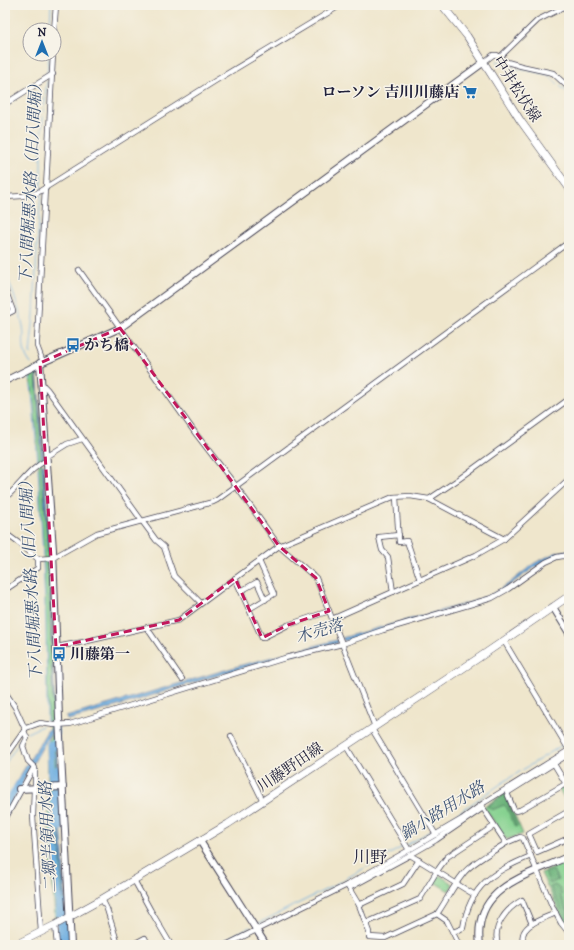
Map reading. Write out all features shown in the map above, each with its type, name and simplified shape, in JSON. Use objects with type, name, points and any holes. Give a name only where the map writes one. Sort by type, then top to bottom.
[{"type":"main road","name":"中井松伏線","points":[[442,5],[467,36],[520,120],[569,188]]},
{"type":"main road","name":"川藤野田線","points":[[15,945],[69,918],[200,841],[374,728],[569,596]]},
{"type":"street","points":[[55,22],[56,5]]},
{"type":"street","points":[[5,197],[23,196],[37,193],[215,81],[341,5]]},
{"type":"street","points":[[500,57],[538,20],[568,5]]},
{"type":"street","points":[[5,381],[27,369],[120,328],[493,55],[500,57],[507,62],[553,73],[569,88]]},
{"type":"street","points":[[53,62],[37,346],[42,384],[44,460],[56,647],[57,725],[60,787],[72,945]]},
{"type":"street","points":[[5,104],[53,74]]},
{"type":"street","points":[[5,533],[38,559],[50,558],[97,533],[213,502],[569,242]]},
{"type":"street","points":[[79,270],[196,434],[279,546],[316,578],[374,728],[434,831]]},
{"type":"street","points":[[5,288],[13,311],[5,315]]},
{"type":"street","points":[[42,384],[48,389],[82,439],[156,540],[164,547],[174,576],[201,603]]},
{"type":"street","points":[[429,499],[465,475],[569,399]]},
{"type":"street","points":[[5,498],[15,490],[34,468],[51,454],[66,444],[82,439]]},
{"type":"street","points":[[332,619],[476,555],[504,539],[569,479]]},
{"type":"street","points":[[56,647],[179,620],[279,546],[346,516],[396,497],[410,496],[429,499],[504,539]]},
{"type":"street","points":[[396,497],[399,542],[407,541],[420,580]]},
{"type":"street","points":[[393,592],[388,557],[382,550],[379,537],[399,535]]},
{"type":"street","points":[[5,758],[24,730],[40,723],[57,725],[70,724],[285,658],[342,644],[492,598],[508,589],[546,562],[557,557],[569,555]]},
{"type":"street","points":[[5,590],[38,568],[38,559]]},
{"type":"street","points":[[249,608],[274,594],[259,560]]},
{"type":"street","points":[[235,578],[262,638],[288,625],[329,611]]},
{"type":"street","points":[[241,591],[257,582],[265,600]]},
{"type":"street","points":[[553,608],[569,632]]},
{"type":"street","points":[[147,628],[182,679]]},
{"type":"street","points":[[409,853],[434,831],[462,819],[485,802],[569,750],[504,641]]},
{"type":"street","points":[[5,692],[15,707],[24,730],[26,738],[23,746],[28,761],[34,767],[33,816],[41,932]]},
{"type":"street","points":[[231,736],[263,801]]},
{"type":"street","points":[[346,746],[409,853],[475,895]]},
{"type":"street","points":[[567,782],[516,811],[514,810],[507,793],[569,754]]},
{"type":"street","points":[[554,764],[567,782],[569,789]]},
{"type":"street","points":[[5,819],[20,789],[34,767]]},
{"type":"street","points":[[20,789],[60,787]]},
{"type":"street","points":[[226,945],[348,886],[436,840],[483,808],[506,843]]},
{"type":"street","points":[[569,811],[529,834],[537,852],[569,838]]},
{"type":"street","points":[[366,923],[420,899],[447,857],[494,826]]},
{"type":"street","points":[[348,886],[359,905],[369,932],[369,936],[385,938],[437,914],[463,873],[506,843],[522,837],[556,913],[561,923],[569,933]]},
{"type":"street","points":[[200,841],[266,945]]},
{"type":"street","points":[[453,932],[463,928],[466,914],[475,895],[487,879],[498,871],[531,856]]},
{"type":"street","points":[[480,945],[480,921],[490,901],[498,892],[511,882],[569,856]]},
{"type":"street","points":[[359,905],[403,884],[419,860]]},
{"type":"street","points":[[134,880],[171,945]]},
{"type":"street","points":[[102,899],[118,945]]},
{"type":"street","points":[[498,945],[496,934],[503,915],[522,900],[532,924]]},
{"type":"street","points":[[524,945],[522,941],[523,934],[526,929],[532,924],[556,913]]},
{"type":"street","points":[[437,914],[447,921],[458,945]]},
{"type":"street","points":[[56,924],[57,945]]},
{"type":"street","points":[[132,945],[145,938],[148,945]]},
{"type":"highlighted area","points":[[120,328],[279,546],[316,578],[329,611],[288,625],[262,638],[235,578],[179,620],[56,647],[40,363]]},
{"type":"green space","points":[[33,369],[36,376],[48,560],[53,720],[64,915],[55,919],[49,823],[47,744],[52,733],[48,720],[43,549],[34,401],[30,371]]},
{"type":"green space","points":[[565,787],[569,793],[569,807],[559,789]]},
{"type":"green space","points":[[505,793],[523,834],[508,839],[506,839],[484,807]]},
{"type":"green space","points":[[505,794],[517,826],[515,827],[507,808],[504,805],[492,810],[487,806]]},
{"type":"green space","points":[[569,861],[569,927],[562,917],[541,873]]},
{"type":"green space","points":[[553,870],[558,880],[550,884],[545,873]]},
{"type":"green space","points":[[439,875],[453,884],[449,891],[434,882]]},
{"type":"green space","points":[[555,885],[560,889],[562,894],[560,895],[569,914],[569,925],[550,887]]},
{"type":"water","points":[[37,370],[44,459],[42,460],[37,376],[34,371]]},
{"type":"water","points":[[42,464],[44,464],[50,556],[49,556]]},
{"type":"water","points":[[569,550],[569,552],[558,555],[538,565],[492,597],[344,641],[342,638],[468,603],[491,595],[535,563],[555,553]]},
{"type":"water","points":[[50,561],[53,645],[52,645]]},
{"type":"water","points":[[337,640],[338,643],[236,670],[101,711],[67,720],[66,717],[242,665]]},
{"type":"water","points":[[53,647],[55,723],[54,723]]},
{"type":"water","points":[[49,728],[51,732],[20,786],[14,786]]},
{"type":"water","points":[[56,738],[59,778],[57,778]]},
{"type":"water","points":[[10,794],[15,795],[5,812],[5,802]]},
{"type":"water","points":[[59,817],[61,817],[66,912],[64,912]]},
{"type":"waterway","name":"下八間堀悪水路（旧八間堀）","points":[[50,22],[51,5]]},
{"type":"waterway","points":[[497,61],[518,69],[548,75],[569,94]]},
{"type":"waterway","name":"下八間堀悪水路（旧八間堀）","points":[[47,75],[48,62]]},
{"type":"waterway","name":"下八間堀悪水路（旧八間堀）","points":[[41,189],[41,138],[47,81]]},
{"type":"waterway","name":"下八間堀悪水路（旧八間堀）","points":[[30,354],[34,315],[41,192]]},
{"type":"waterway","points":[[5,271],[22,322],[25,353],[31,364]]},
{"type":"waterway","name":"下八間堀悪水路（旧八間堀）","points":[[29,372],[38,463]]},
{"type":"waterway","name":"下八間堀悪水路（旧八間堀）","points":[[38,468],[43,556]]},
{"type":"waterway","name":"下八間堀悪水路（旧八間堀）","points":[[43,560],[46,628],[46,722]]},
{"type":"waterway","name":"下八間堀悪水路（旧八間堀）","points":[[27,733],[42,726]]},
{"type":"waterway","name":"二郷半領用水路","points":[[55,727],[56,747]]},
{"type":"waterway","name":"下八間堀悪水路（旧八間堀）","points":[[5,764],[21,739]]},
{"type":"waterway","points":[[50,744],[52,784]]},
{"type":"waterway","name":"鍋小路用水路","points":[[435,829],[508,779],[564,744]]},
{"type":"waterway","name":"二郷半領用水路","points":[[58,769],[61,827]]},
{"type":"waterway","name":"木売落","points":[[5,808],[20,782]]},
{"type":"waterway","points":[[53,791],[61,945]]},
{"type":"waterway","name":"鍋小路用水路","points":[[407,845],[432,830]]},
{"type":"waterway","name":"鍋小路用水路","points":[[257,924],[331,887],[404,846]]},
{"type":"waterway","name":"二郷半領用水路","points":[[65,903],[67,945]]},
{"type":"waterway","name":"鍋小路用水路","points":[[215,945],[250,927]]},
{"type":"place","name":"ローソン 吉川川藤店","points":[[470,92]]},
{"type":"place","name":"かち橋","points":[[73,345]]},
{"type":"place","name":"川藤第一","points":[[59,654]]},
{"type":"district","name":"川野","points":[[370,857]]}]
